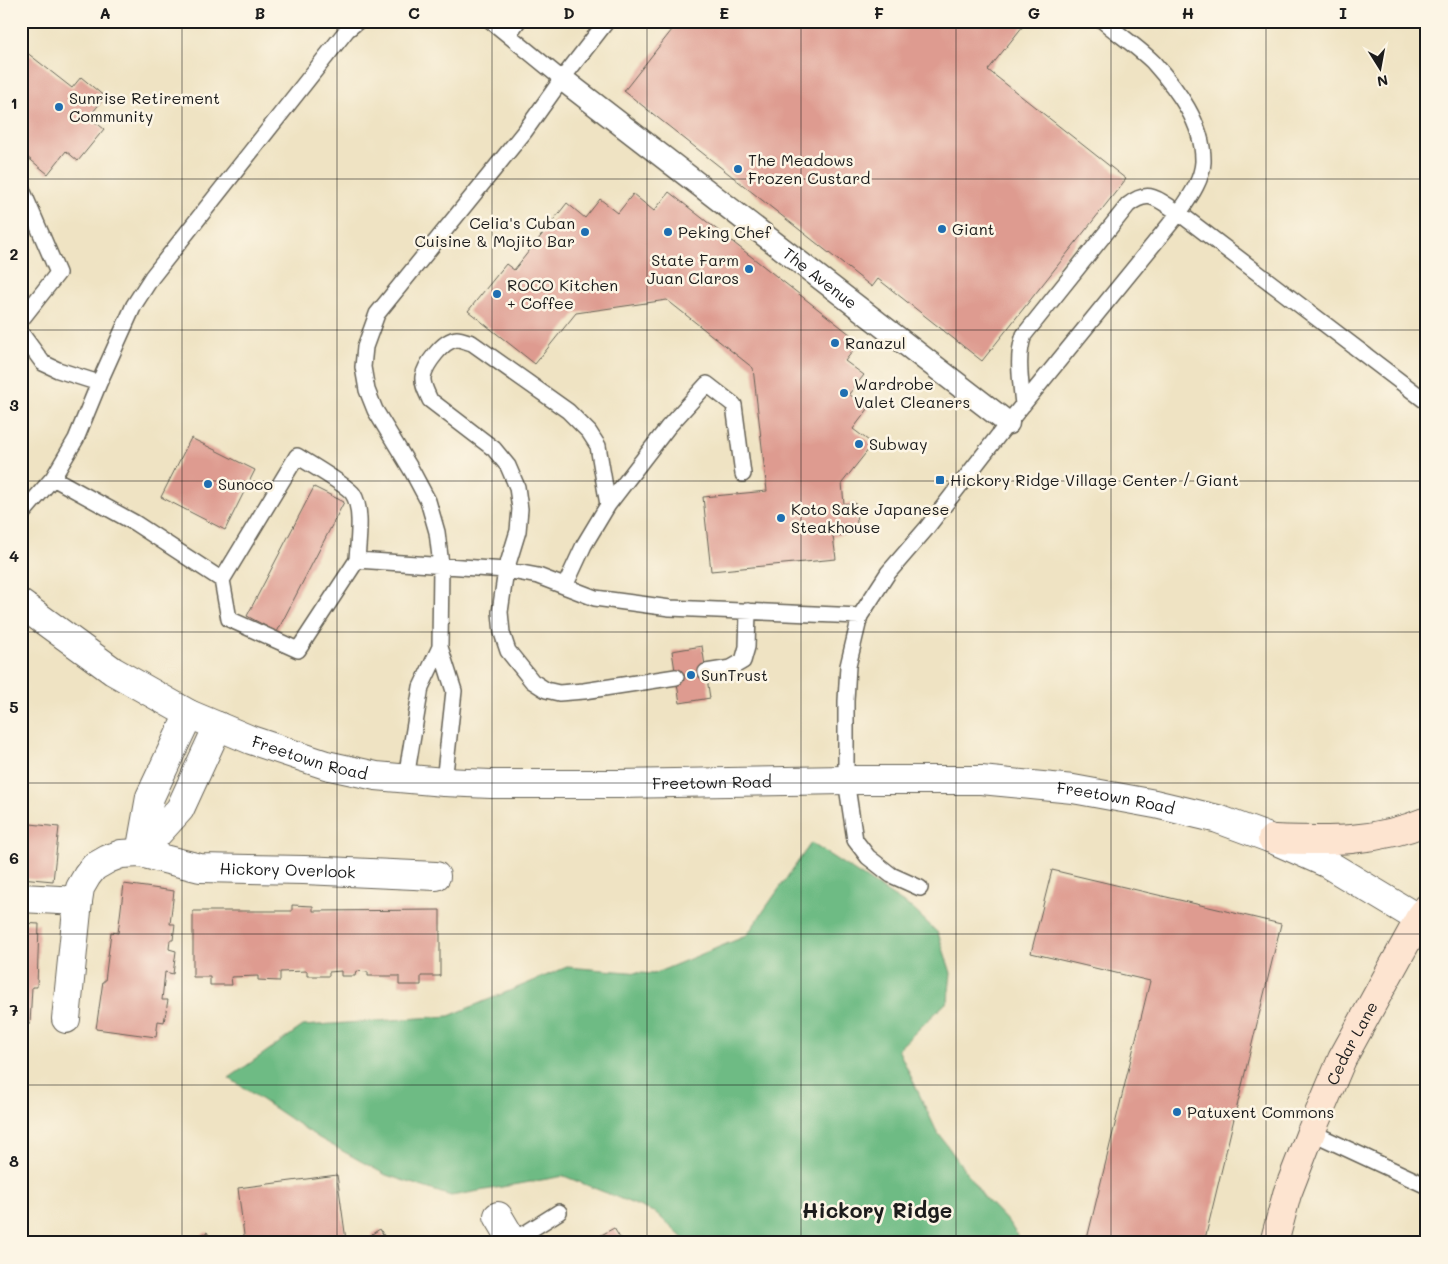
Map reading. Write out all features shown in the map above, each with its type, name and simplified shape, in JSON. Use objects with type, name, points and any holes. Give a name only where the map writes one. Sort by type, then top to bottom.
[{"type":"main road","points":[[1272,839],[1332,841],[1362,838],[1411,828],[1427,821]]},
{"type":"main road","name":"Cedar Lane","points":[[1274,1243],[1287,1194],[1342,1059],[1424,916]]},
{"type":"street","name":"The Avenue","points":[[562,79],[1008,423]]},
{"type":"street","name":"Freetown Road","points":[[21,604],[113,671],[189,714],[251,740],[326,765],[376,776],[491,784],[981,780],[1073,789],[1155,804],[1218,819],[1272,839],[1326,863],[1424,916]]},
{"type":"street","points":[[140,853],[150,797],[189,714]]},
{"type":"street","points":[[140,853],[180,809],[218,726]]},
{"type":"street","name":"Hickory Overlook","points":[[66,1020],[80,888],[94,868],[108,859],[121,854],[140,853],[200,868],[304,870],[436,876]]},
{"type":"street","points":[[21,898],[78,901]]},
{"type":"street","points":[[498,1216],[514,1242]]},
{"type":"lane","points":[[21,515],[53,478],[76,439],[134,305],[152,277],[346,30],[358,21]]},
{"type":"lane","points":[[491,21],[562,79]]},
{"type":"lane","points":[[508,35],[518,21]]},
{"type":"lane","points":[[444,782],[454,690],[440,647],[440,565],[437,532],[428,501],[375,410],[363,367],[364,347],[377,314],[524,131],[607,21]]},
{"type":"lane","points":[[920,888],[890,874],[868,858],[855,840],[846,780],[846,701],[848,666],[860,616],[888,573],[926,529],[1008,423],[1179,213],[1197,185],[1203,164],[1201,142],[1193,118],[1176,91],[1152,61],[1102,21]]},
{"type":"lane","points":[[21,187],[58,273],[21,320]]},
{"type":"lane","points":[[1023,405],[1019,357],[1020,345],[1024,335],[1128,205],[1137,198],[1147,195],[1154,197],[1179,213],[1427,402]]},
{"type":"lane","points":[[21,333],[43,362],[58,370],[99,383]]},
{"type":"lane","points":[[608,506],[598,446],[589,432],[568,411],[472,343],[457,340],[443,345],[427,367],[423,377],[424,388],[430,400],[494,449],[508,466],[517,487],[520,509],[518,531],[506,570],[500,612],[502,633],[508,651],[532,681],[546,690],[559,693],[676,677]]},
{"type":"lane","points":[[565,586],[584,545],[608,506],[668,427],[706,384],[734,405],[743,474]]},
{"type":"lane","points":[[297,456],[352,492],[358,515],[357,560],[298,650],[230,619],[222,580],[297,456]]},
{"type":"lane","points":[[53,478],[136,523],[222,580]]},
{"type":"lane","points":[[357,560],[506,570],[538,576],[596,598],[670,608],[860,616]]},
{"type":"lane","points":[[706,672],[732,668],[743,661],[747,647],[748,611]]},
{"type":"lane","points":[[406,778],[420,687],[440,647]]},
{"type":"lane","points":[[1311,1132],[1427,1186]]},
{"type":"lane","points":[[514,1242],[559,1212]]},
{"type":"green space","points":[[811,843],[913,909],[938,933],[951,973],[948,1001],[898,1049],[936,1130],[984,1197],[1010,1224],[1022,1243],[688,1243],[656,1213],[564,1176],[451,1196],[386,1175],[319,1138],[229,1078],[303,1026],[449,1016],[567,967],[653,974],[746,936]]},
{"type":"building","points":[[21,21],[29,22],[21,32]]},
{"type":"building","name":"Giant","points":[[679,21],[1027,21],[988,70],[1126,179],[982,361],[878,279],[872,287],[624,91]]},
{"type":"building","name":"Sunrise Retirement Community","points":[[21,48],[72,88],[81,77],[105,97],[89,117],[104,129],[78,161],[66,151],[48,174],[21,152]]},
{"type":"building","points":[[669,192],[860,342],[845,361],[864,375],[849,394],[868,409],[853,429],[873,444],[842,483],[844,504],[855,503],[858,533],[833,536],[836,559],[711,571],[703,497],[767,491],[753,368],[667,300],[576,313],[535,364],[468,311],[506,264],[514,270],[567,203],[585,218],[600,199],[618,213],[633,194],[654,211]]},
{"type":"building","name":"Sunoco","points":[[191,438],[255,470],[225,530],[161,497]]},
{"type":"building","name":"Sunoco","points":[[314,487],[344,502],[277,632],[247,616]]},
{"type":"building","name":"SunTrust","points":[[702,646],[710,698],[680,703],[672,651]]},
{"type":"building","points":[[21,823],[59,827],[53,881],[21,878]]},
{"type":"building","name":"Patuxent Commons","points":[[1052,870],[1281,924],[1204,1243],[1086,1243],[1150,981],[1031,953]]},
{"type":"building","points":[[124,884],[174,891],[170,924],[175,924],[173,940],[170,940],[169,949],[176,951],[173,974],[165,972],[162,1000],[168,1000],[164,1022],[158,1021],[156,1037],[96,1029],[103,981],[105,981],[111,932],[118,933]]},
{"type":"building","points":[[292,905],[313,906],[313,911],[440,910],[440,976],[421,976],[421,985],[399,985],[399,976],[368,976],[368,972],[356,971],[355,976],[341,976],[341,971],[329,972],[329,976],[307,976],[307,971],[280,972],[280,981],[258,980],[258,976],[231,977],[232,985],[210,985],[210,977],[193,977],[193,911],[292,911]]},
{"type":"building","points":[[21,923],[39,924],[37,987],[32,987],[30,1024],[21,1024]]},
{"type":"building","points":[[337,1175],[346,1240],[321,1243],[245,1243],[238,1188]]},
{"type":"building","points":[[614,1228],[623,1243],[587,1243]]},
{"type":"building","points":[[380,1229],[388,1243],[361,1243],[373,1236],[372,1234]]},
{"type":"building","points":[[207,1232],[213,1243],[189,1243]]},
{"type":"place","name":"Sunrise Retirement Community","points":[[59,107]]},
{"type":"place","name":"The Meadows Frozen Custard","points":[[738,169]]},
{"type":"place","name":"Giant","points":[[942,229]]},
{"type":"place","name":"Celia's Cuban Cuisine & Mojito Bar","points":[[585,232]]},
{"type":"place","name":"Peking Chef","points":[[668,232]]},
{"type":"place","name":"State Farm Juan Claros","points":[[749,269]]},
{"type":"place","name":"ROCO Kitchen + Coffee","points":[[497,294]]},
{"type":"place","name":"Ranazul","points":[[835,343]]},
{"type":"place","name":"Wardrobe Valet Cleaners","points":[[844,393]]},
{"type":"place","name":"Subway","points":[[859,444]]},
{"type":"place","name":"Hickory Ridge Village Center / Giant","points":[[940,480]]},
{"type":"place","name":"Sunoco","points":[[208,484]]},
{"type":"place","name":"Koto Sake Japanese Steakhouse","points":[[781,518]]},
{"type":"place","name":"SunTrust","points":[[691,675]]},
{"type":"place","name":"Patuxent Commons","points":[[1177,1112]]},
{"type":"district","name":"Hickory Ridge","points":[[877,1211]]}]
